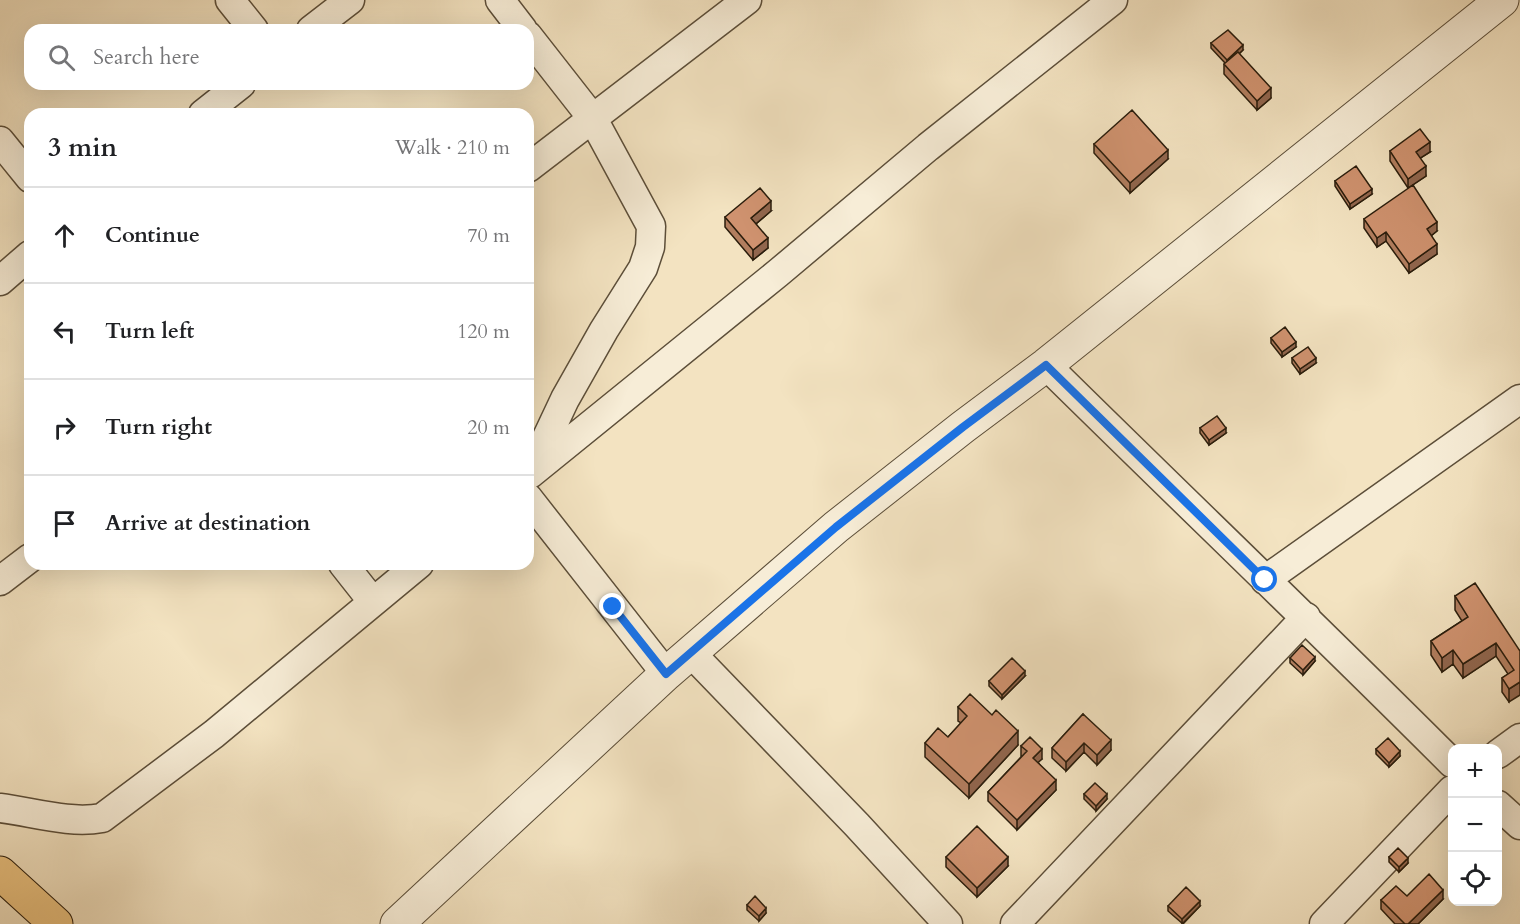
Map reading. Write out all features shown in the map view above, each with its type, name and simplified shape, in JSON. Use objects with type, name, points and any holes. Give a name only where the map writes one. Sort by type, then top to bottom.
[{"type":"highway","points":[[0,873],[56,924]]},
{"type":"street","points":[[230,0],[249,24]]},
{"type":"street","points":[[319,24],[350,0]]},
{"type":"street","points":[[500,0],[519,24]]},
{"type":"street","points":[[534,163],[747,0]]},
{"type":"street","points":[[534,478],[928,147],[1113,0]]},
{"type":"street","points":[[397,924],[666,674],[836,527],[1046,365],[1502,0]]},
{"type":"street","points":[[534,44],[593,118],[651,226],[650,247],[643,268],[565,399],[534,469]]},
{"type":"street","points":[[210,108],[233,90]]},
{"type":"street","points":[[0,141],[24,171]]},
{"type":"street","points":[[0,280],[24,260]]},
{"type":"street","points":[[1046,365],[1265,580],[1306,617],[1448,759]]},
{"type":"street","points":[[1265,580],[1520,399]]},
{"type":"street","points":[[534,491],[666,674]]},
{"type":"street","points":[[0,582],[24,563]]},
{"type":"street","points":[[348,570],[373,602]]},
{"type":"street","points":[[0,808],[70,819],[102,818],[214,734],[412,570]]},
{"type":"street","points":[[1015,924],[1306,617]]},
{"type":"street","points":[[691,653],[857,825],[948,924]]},
{"type":"street","points":[[1502,751],[1520,738]]},
{"type":"street","points":[[1324,924],[1448,794]]},
{"type":"street","points":[[1502,809],[1520,825]]},
{"type":"building","points":[[1228,30],[1243,45],[1227,60],[1211,43]]},
{"type":"building","points":[[1238,52],[1271,88],[1257,101],[1224,64]]},
{"type":"building","points":[[1132,110],[1168,150],[1130,183],[1094,144]]},
{"type":"building","points":[[1420,129],[1430,142],[1416,152],[1426,166],[1408,179],[1390,151]]},
{"type":"building","points":[[1356,166],[1372,189],[1350,204],[1335,181]]},
{"type":"building","points":[[1413,185],[1437,222],[1427,229],[1437,244],[1409,264],[1386,232],[1377,238],[1364,219]]},
{"type":"building","points":[[760,188],[771,201],[751,218],[768,238],[753,250],[725,217]]},
{"type":"building","points":[[1285,327],[1296,342],[1282,352],[1271,338]]},
{"type":"building","points":[[1308,347],[1316,358],[1300,369],[1292,358]]},
{"type":"building","points":[[1217,416],[1226,428],[1209,440],[1200,428]]},
{"type":"building","points":[[1475,583],[1520,651],[1520,682],[1509,689],[1502,678],[1514,670],[1496,643],[1463,664],[1453,650],[1442,658],[1431,641],[1468,617],[1455,596]]},
{"type":"building","points":[[1302,645],[1315,657],[1303,670],[1290,658]]},
{"type":"building","points":[[1012,658],[1025,671],[1002,695],[989,681]]},
{"type":"building","points":[[970,694],[992,715],[996,710],[1018,731],[969,784],[925,743],[938,728],[948,737],[967,716],[958,707]]},
{"type":"building","points":[[1083,714],[1111,740],[1097,755],[1084,743],[1066,762],[1052,748]]},
{"type":"building","points":[[1030,737],[1042,749],[1033,758],[1056,780],[1017,820],[988,792],[1027,751],[1021,746]]},
{"type":"building","points":[[1388,738],[1400,751],[1389,763],[1376,749]]},
{"type":"building","points":[[1095,783],[1107,794],[1096,806],[1084,794]]},
{"type":"building","points":[[977,826],[1008,857],[977,888],[946,857]]},
{"type":"building","points":[[1398,848],[1408,858],[1399,867],[1389,857]]},
{"type":"building","points":[[1429,874],[1443,890],[1408,924],[1405,924],[1381,900],[1396,886],[1407,896]]},
{"type":"building","points":[[1186,887],[1200,901],[1182,919],[1168,906]]},
{"type":"building","points":[[755,896],[766,908],[759,916],[747,905]]},
{"type":"route","points":[[613,607],[666,674],[836,527],[1046,365],[1265,580]]}]
